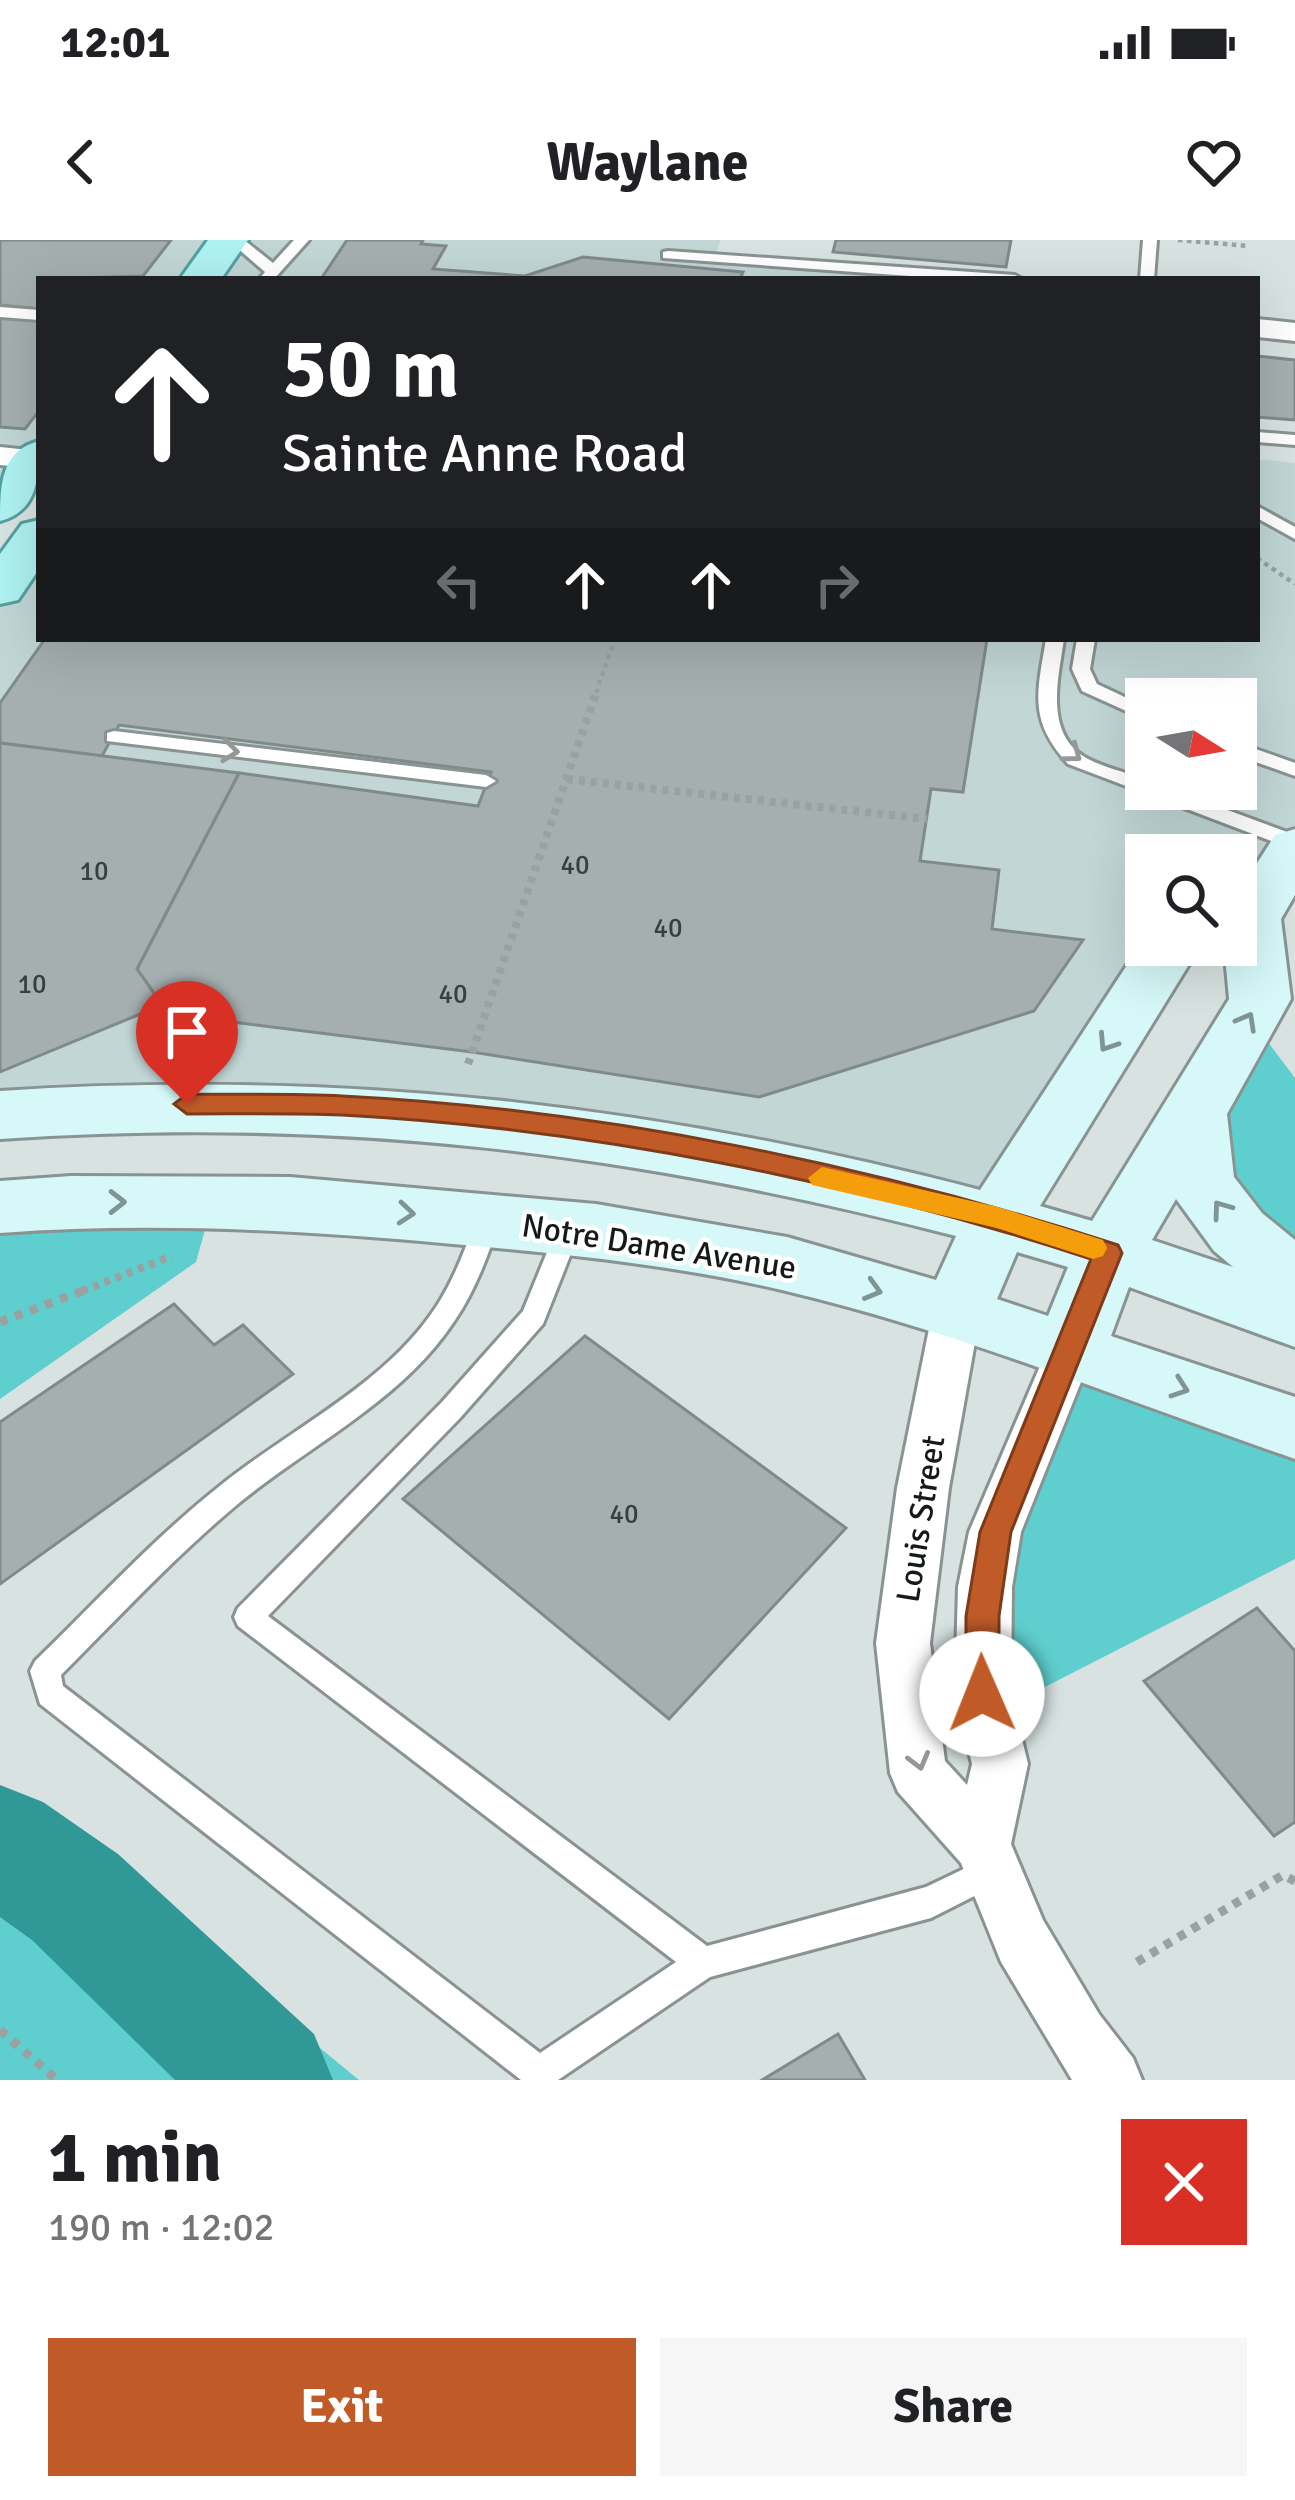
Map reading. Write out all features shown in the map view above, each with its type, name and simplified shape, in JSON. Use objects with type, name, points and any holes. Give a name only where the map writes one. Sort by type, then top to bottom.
[{"type":"main road","points":[[202,276],[232,240]]},
{"type":"main road","points":[[0,507],[28,457]]},
{"type":"main road","points":[[0,590],[36,538]]},
{"type":"main road","points":[[1257,901],[1295,845]]},
{"type":"main road","points":[[956,1314],[998,1217],[1159,966]]},
{"type":"main road","points":[[1069,1352],[1108,1253],[1196,1114],[1260,999],[1253,966]]},
{"type":"main road","points":[[0,1115],[187,1104],[343,1106],[463,1116],[716,1154],[998,1217],[1295,1319]]},
{"type":"main road","points":[[1196,1114],[1201,1183],[1238,1232],[1295,1279]]},
{"type":"main road","name":"Notre Dame Avenue","points":[[0,1207],[71,1202],[290,1203],[569,1228],[787,1264],[956,1314],[1295,1428]]},
{"type":"street","points":[[1260,328],[1295,332]]},
{"type":"street","name":"Louis Street","points":[[956,1314],[923,1488],[902,1643],[918,1773],[988,1857],[1033,1960],[1077,2036],[1111,2080]]},
{"type":"street","points":[[988,1857],[1000,1764],[982,1694],[988,1569],[995,1532],[1069,1352]]},
{"type":"lane","points":[[232,240],[269,275],[302,240]]},
{"type":"lane","points":[[1147,276],[1150,240]]},
{"type":"lane","points":[[668,255],[972,276]]},
{"type":"lane","points":[[0,312],[36,315]]},
{"type":"lane","points":[[1260,437],[1295,440]]},
{"type":"lane","points":[[1260,513],[1295,534]]},
{"type":"lane","points":[[1055,642],[1046,711],[1052,737],[1076,760],[1295,845]]},
{"type":"lane","points":[[1086,642],[1081,669],[1089,687],[1125,704]]},
{"type":"lane","points":[[114,737],[486,781]]},
{"type":"lane","points":[[1257,756],[1295,770]]},
{"type":"lane","points":[[488,1220],[475,1266],[453,1310],[398,1371],[229,1495],[45,1671],[50,1694],[539,2073],[703,1963],[931,1902],[988,1857]]},
{"type":"lane","points":[[569,1228],[554,1277],[534,1317],[452,1410],[248,1617],[703,1963]]},
{"type":"path","points":[[1177,240],[1250,246]]},
{"type":"path","points":[[1260,561],[1295,584]]},
{"type":"path","points":[[468,1064],[614,642]]},
{"type":"path","points":[[567,779],[927,819]]},
{"type":"path","points":[[0,1322],[182,1252]]},
{"type":"path","points":[[1137,1962],[1283,1875],[1295,1881]]},
{"type":"path","points":[[0,2030],[56,2080]]},
{"type":"shaded area","points":[[0,240],[721,240],[713,259],[960,276],[36,276],[36,457],[0,505]]},
{"type":"shaded area","points":[[1260,459],[1295,463],[1295,845],[1257,893],[1257,834],[1125,834],[1125,966],[1134,966],[995,1213],[605,1129],[0,1108],[0,601],[36,550],[36,642],[1260,642]]},
{"type":"shaded area","points":[[1253,1022],[1295,1078],[1295,1274],[1205,1181]]},
{"type":"shaded area","points":[[212,1205],[196,1262],[0,1399],[0,1210]]},
{"type":"shaded area","points":[[1072,1357],[1295,1431],[1295,1559],[992,1714],[989,1588]]},
{"type":"shaded area","points":[[0,1797],[114,1879],[359,2080],[0,2080]]},
{"type":"building","points":[[0,240],[171,240],[143,276],[36,276],[36,309],[0,305]]},
{"type":"building","points":[[347,240],[423,240],[421,244],[446,246],[433,269],[525,276],[323,276]]},
{"type":"building","points":[[836,240],[1011,240],[1006,267],[833,252]]},
{"type":"building","points":[[583,257],[743,272],[741,276],[525,276]]},
{"type":"building","points":[[0,317],[36,320],[36,415],[25,429],[0,427]]},
{"type":"building","points":[[1260,356],[1295,360],[1295,420],[1260,417]]},
{"type":"building","points":[[43,642],[987,642],[963,792],[931,789],[920,861],[999,870],[992,929],[1083,940],[1034,1011],[759,1097],[472,1052],[169,1014],[137,969],[239,773],[478,806],[491,772],[119,725],[102,756],[0,743],[0,703]]},
{"type":"building","points":[[0,743],[239,773],[137,969],[162,1005],[0,1072]]},
{"type":"building","points":[[174,1304],[214,1345],[243,1325],[293,1374],[0,1584],[0,1422]]},
{"type":"building","points":[[585,1336],[846,1528],[669,1719],[403,1499]]},
{"type":"building","points":[[1257,1608],[1295,1651],[1295,1822],[1274,1836],[1144,1681]]},
{"type":"building","points":[[838,2034],[865,2080],[762,2080]]},
{"type":"waterway","points":[[0,1844],[75,1897],[268,2080]]},
{"type":"slow traffic","points":[[822,1178],[998,1217],[1093,1248]]},
{"type":"route","points":[[187,1104],[343,1106],[600,1133],[998,1217],[1108,1253],[995,1532],[985,1588],[982,1694]]}]
